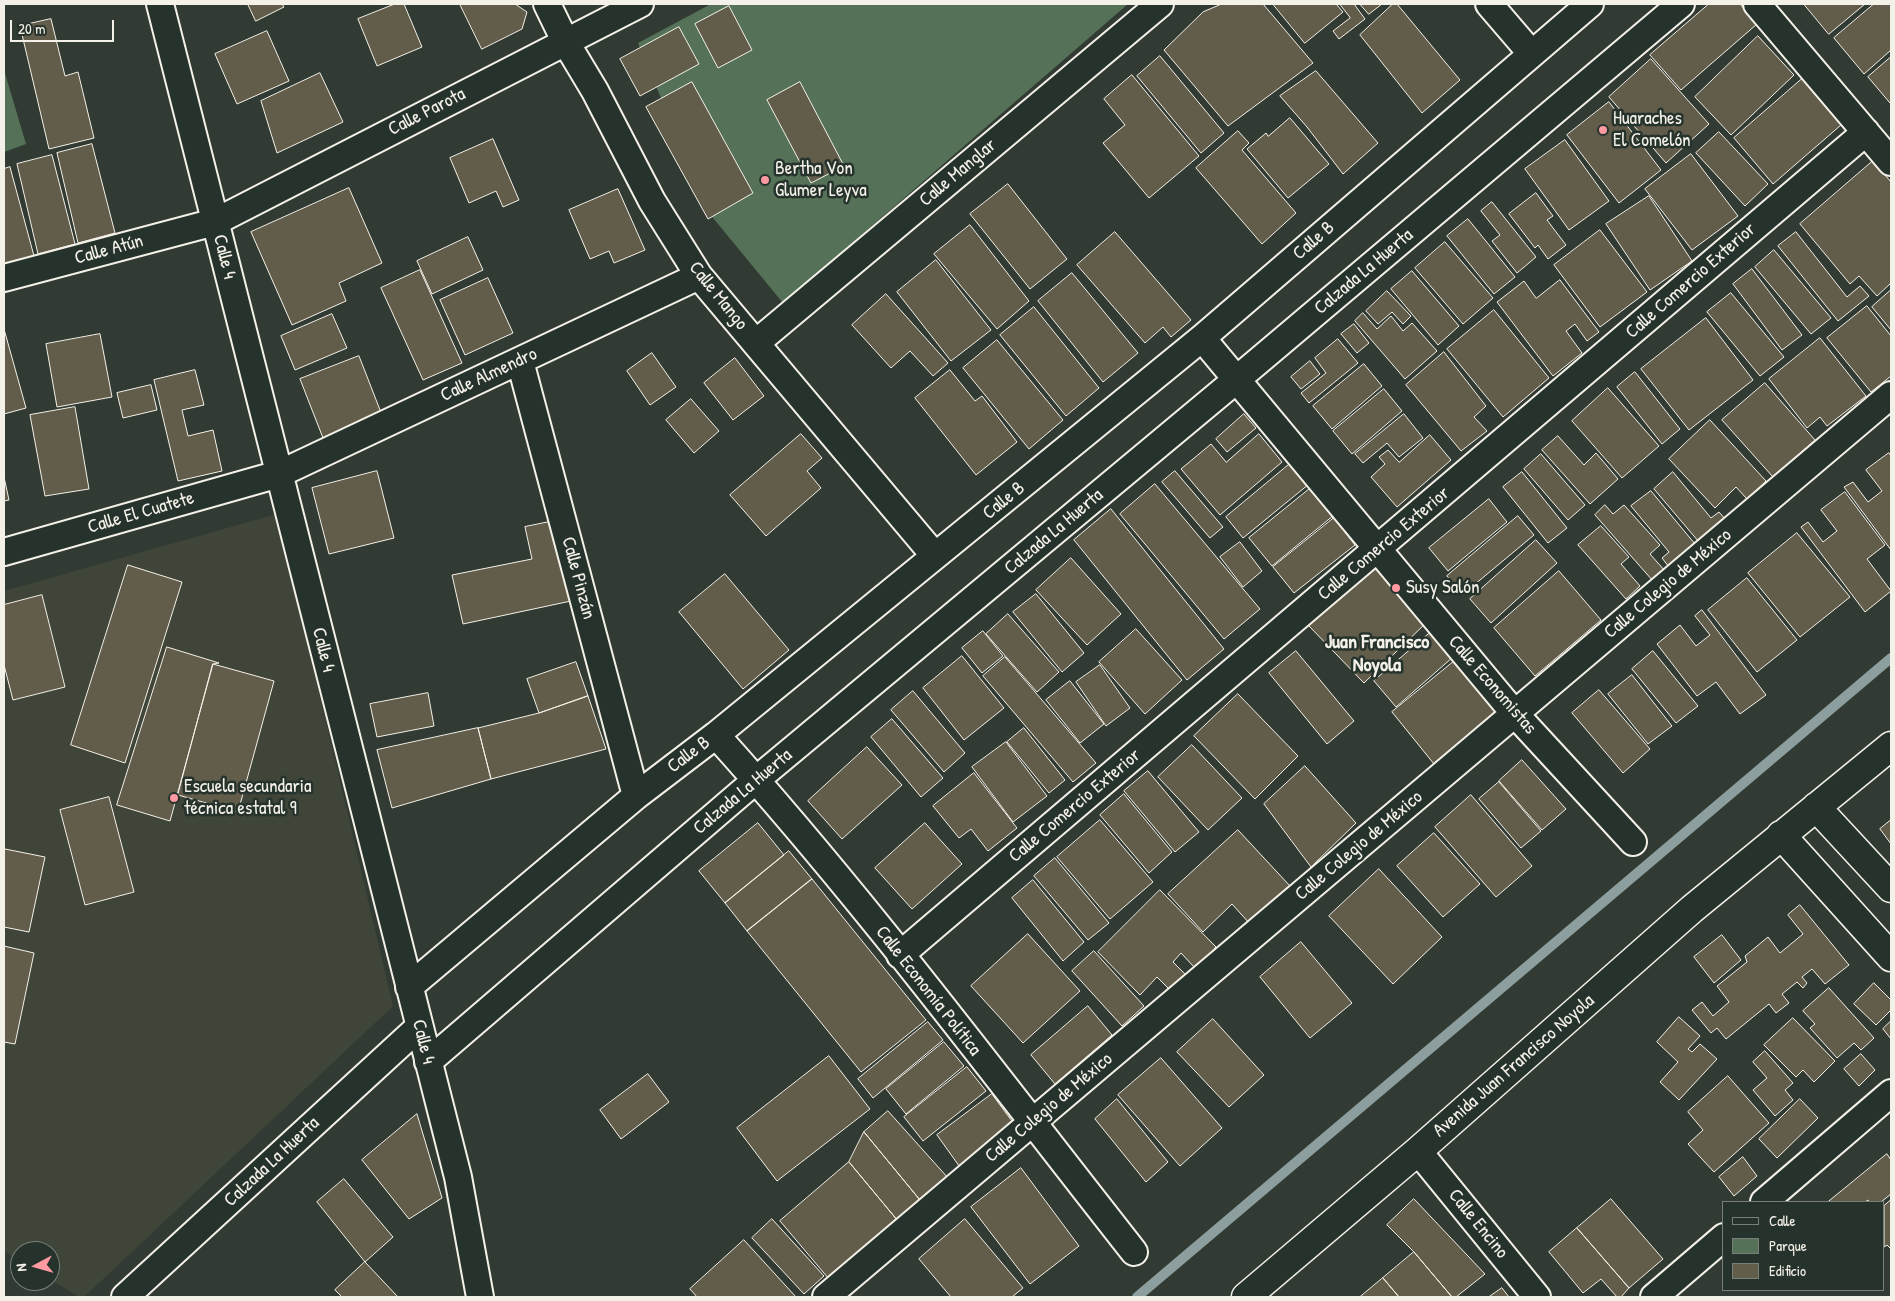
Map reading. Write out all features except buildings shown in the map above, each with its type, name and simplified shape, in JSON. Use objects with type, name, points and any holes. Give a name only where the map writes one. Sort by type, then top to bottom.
[{"type":"street","name":"Calle 4","points":[[160,4],[458,1177],[478,1296]]},
{"type":"street","name":"Calle Mango","points":[[547,4],[652,201],[699,276],[935,556]]},
{"type":"street","name":"Calle Parota","points":[[215,222],[640,4]]},
{"type":"street","name":"Calle Manglar","points":[[756,343],[1160,4]]},
{"type":"street","points":[[1489,4],[1531,53]]},
{"type":"street","name":"Calle B","points":[[409,987],[636,796],[716,735],[1202,338],[1590,4]]},
{"type":"street","name":"Calzada La Huerta","points":[[428,1062],[756,780],[1236,380],[1681,4]]},
{"type":"street","points":[[1757,4],[1891,162]]},
{"type":"street","name":"Calle Comercio Exterior","points":[[900,954],[1866,132]]},
{"type":"street","name":"Calle Atún","points":[[4,278],[215,222]]},
{"type":"street","name":"Calle Almendro","points":[[279,474],[699,276]]},
{"type":"street","name":"Calle Economistas","points":[[1202,338],[1515,714],[1633,842]]},
{"type":"street","name":"Calle Pinzán","points":[[520,361],[636,796]]},
{"type":"street","name":"Calle Colegio de México","points":[[826,1297],[1891,394]]},
{"type":"street","name":"Calle El Cuatete","points":[[4,552],[279,474]]},
{"type":"street","name":"Calle Economía Política","points":[[716,735],[756,780],[900,954],[1134,1252]]},
{"type":"street","name":"Avenida Juan Francisco Noyola","points":[[1246,1297],[1418,1151],[1692,909],[1891,746]]},
{"type":"street","points":[[1816,808],[1891,888]]},
{"type":"street","points":[[1781,835],[1891,956]]},
{"type":"street","name":"Calzada La Huerta","points":[[125,1297],[419,1027]]},
{"type":"street","points":[[1765,1201],[1891,1093]]},
{"type":"street","name":"Calle Encino","points":[[1418,1151],[1537,1297]]},
{"type":"street","points":[[1654,1297],[1722,1239]]},
{"type":"shaded area","name":"Escuela secundaria técnica estatal 9","points":[[277,514],[393,1006],[84,1297],[79,1297],[60,1285],[60,1241],[10,1241],[10,1255],[4,1251],[4,591]]},
{"type":"green space","points":[[711,4],[1128,4],[783,303],[709,213],[638,43]]},
{"type":"green space","points":[[4,70],[26,144],[4,152]]},
{"type":"waterway","points":[[1137,1297],[1891,658]]},
{"type":"place","name":"Huaraches El Comelón","points":[[1603,130]]},
{"type":"place","name":"Bertha Von Glumer Leyva","points":[[765,180]]},
{"type":"place","name":"Susy Salón","points":[[1396,588]]},
{"type":"place","name":"Escuela secundaria técnica estatal 9","points":[[174,798]]},
{"type":"district","name":"Juan Francisco Noyola","points":[[1377,654]]}]
